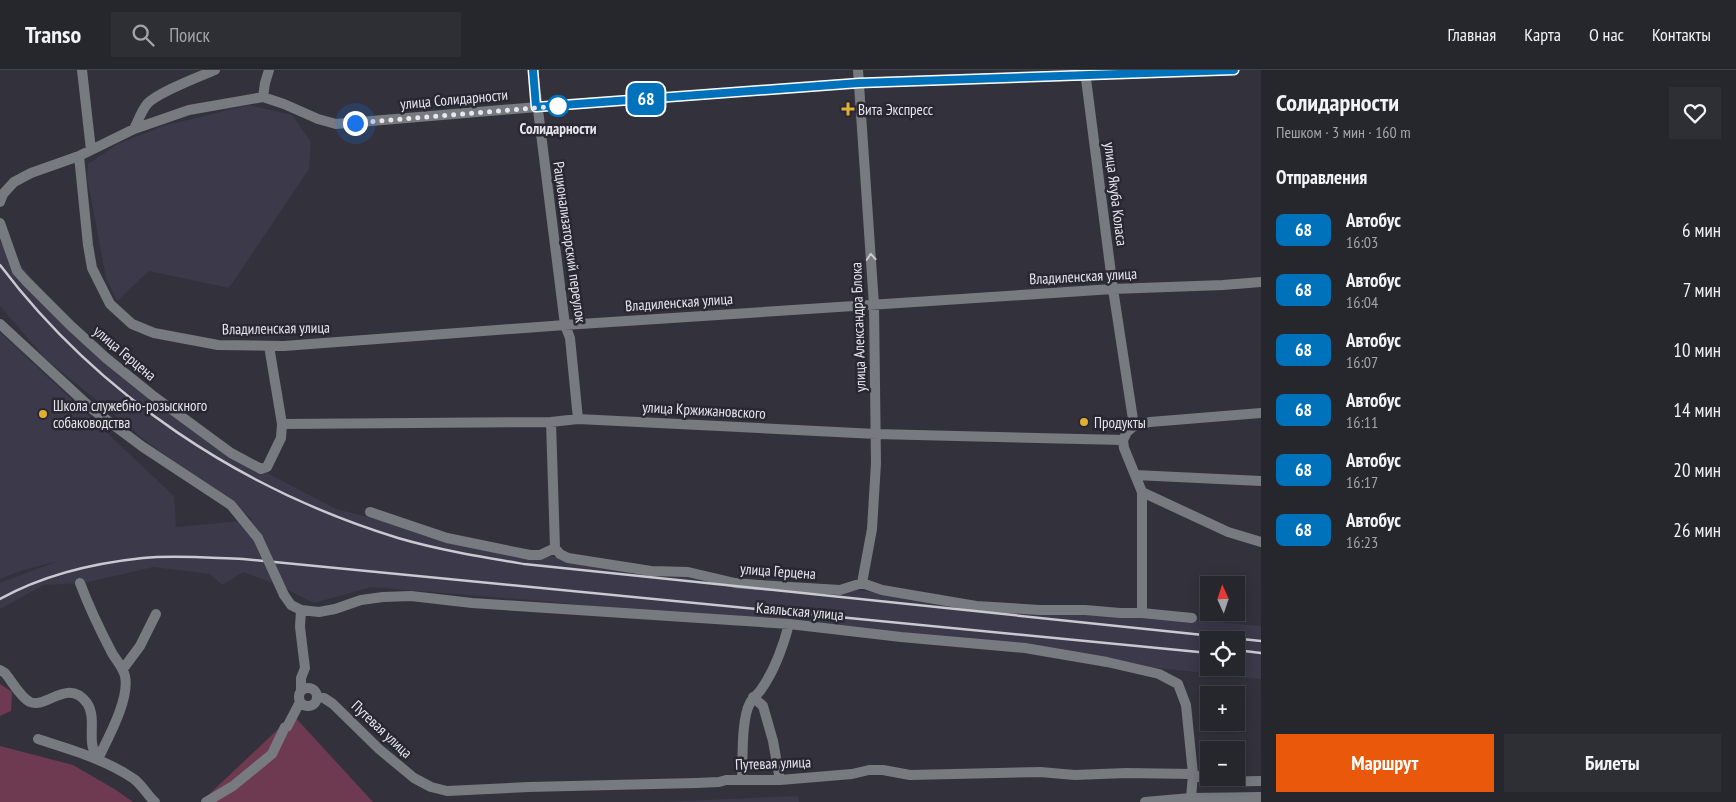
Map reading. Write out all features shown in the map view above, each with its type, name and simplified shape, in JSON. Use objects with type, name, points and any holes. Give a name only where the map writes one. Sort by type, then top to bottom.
[{"type":"street","points":[[82,70],[91,150]]},
{"type":"street","points":[[134,129],[148,103],[166,92],[215,70]]},
{"type":"street","points":[[263,97],[269,70]]},
{"type":"street","name":"Рационализаторский переулок","points":[[533,70],[536,107],[565,325],[570,338],[578,419]]},
{"type":"street","name":"улица Александра Блока","points":[[858,70],[874,305],[876,434],[872,529],[862,583]]},
{"type":"street","name":"улица Солидарности","points":[[2,198],[14,182],[31,173],[79,156],[134,129],[189,110],[263,97],[318,119],[336,124],[859,83],[1085,73],[1233,70]]},
{"type":"street","name":"улица Якуба Коласа","points":[[1085,73],[1113,289],[1134,426]]},
{"type":"street","name":"Владиленская улица","points":[[79,156],[92,268],[110,304],[132,324],[154,333],[218,345],[269,346],[1113,289],[1261,282]]},
{"type":"street","name":"улица Герцена","points":[[0,224],[17,271],[26,282],[106,358],[152,395],[232,453],[260,469],[267,467],[281,438],[282,424]]},
{"type":"street","points":[[0,324],[92,409],[231,505],[258,538],[284,595],[291,605],[301,610],[300,627],[304,668],[301,678],[300,696],[307,707],[315,704],[315,692],[304,668]]},
{"type":"street","points":[[269,346],[282,424]]},
{"type":"street","points":[[1142,613],[1142,492],[1124,448],[1127,432],[1134,426],[1150,422],[1261,413]]},
{"type":"street","name":"улица Кржижановского","points":[[282,424],[551,422],[578,419],[876,434],[1124,440]]},
{"type":"street","points":[[370,512],[447,538],[530,555],[540,555],[554,548],[551,422]]},
{"type":"street","points":[[1135,474],[1261,481]]},
{"type":"street","points":[[1142,492],[1228,532],[1261,542]]},
{"type":"street","name":"улица Герцена","points":[[554,548],[568,558],[651,571],[688,572],[735,583],[840,590],[862,583]]},
{"type":"street","points":[[80,583],[102,634],[115,659],[123,669],[125,677],[124,693],[116,721],[98,759]]},
{"type":"street","points":[[862,583],[882,590],[976,606],[1142,613],[1192,618]]},
{"type":"street","name":"Каяльская улица","points":[[301,610],[320,612],[361,600],[383,596],[411,596],[561,610],[789,624],[900,637],[1025,648],[1107,662],[1159,674],[1178,684],[1186,705],[1193,774],[1190,798]]},
{"type":"street","points":[[123,669],[140,646],[156,614]]},
{"type":"street","points":[[742,779],[745,721],[749,703],[760,691],[774,666],[783,647],[789,624]]},
{"type":"street","points":[[0,670],[5,673],[28,701],[35,703],[63,692],[81,697],[88,704],[93,748],[98,759]]},
{"type":"street","points":[[206,802],[233,786],[272,754],[285,727],[287,727],[300,696],[307,688],[315,692]]},
{"type":"street","name":"Путевая улица","points":[[315,692],[333,704],[379,749],[414,778],[431,787],[447,791],[529,786],[704,783],[742,779],[780,780],[852,774],[869,770],[883,770],[910,775],[1040,772],[1075,776],[1126,773],[1193,774],[1212,782],[1261,781]]},
{"type":"street","points":[[753,698],[762,706],[774,741],[780,780]]},
{"type":"street","points":[[38,739],[98,759],[133,779],[143,787],[155,802]]},
{"type":"street","points":[[1145,802],[1190,798],[1261,798]]},
{"type":"shaded area","points":[[249,105],[292,115],[311,142],[309,169],[229,288],[149,271],[117,301],[106,278],[87,177],[88,164],[118,144],[163,126]]},
{"type":"shaded area","points":[[0,241],[73,326],[171,410],[269,474],[336,509],[495,549],[729,579],[1261,626],[1261,679],[1233,676],[1245,676],[1245,631],[1200,631],[1200,673],[1138,666],[966,641],[756,623],[553,602],[371,587],[314,603],[278,585],[243,572],[222,585],[210,574],[153,567],[84,583],[44,585],[0,609],[0,583],[58,561],[23,570],[0,579],[0,332],[174,496],[176,527],[253,520],[146,441],[45,358],[0,306]]},
{"type":"shaded area","points":[[0,684],[12,692],[11,711],[0,716]]},
{"type":"shaded area","points":[[293,715],[373,802],[201,802]]},
{"type":"shaded area","points":[[0,746],[73,765],[133,802],[0,802]]},
{"type":"shaded area","points":[[798,796],[799,802],[660,802]]},
{"type":"railway","points":[[0,265],[39,312],[82,356],[128,396],[178,433],[230,465],[284,494],[340,518],[398,538],[445,550],[524,564],[1261,641]]},
{"type":"railway","points":[[0,599],[51,577],[106,563],[168,557],[243,559],[1200,652]]},
{"type":"railway","points":[[1245,651],[1261,653]]},
{"type":"bus line","name":"68","points":[[533,70],[536,107],[859,83],[1234,70]]},
{"type":"place","name":"Солидарности","points":[[558,106]]},
{"type":"place","name":"Вита Экспресс","points":[[848,109]]},
{"type":"place","name":"Школа служебно-розыскного собаководства","points":[[43,414]]},
{"type":"place","name":"Продукты","points":[[1084,422]]},
{"type":"route","points":[[355,123],[558,106]]}]
